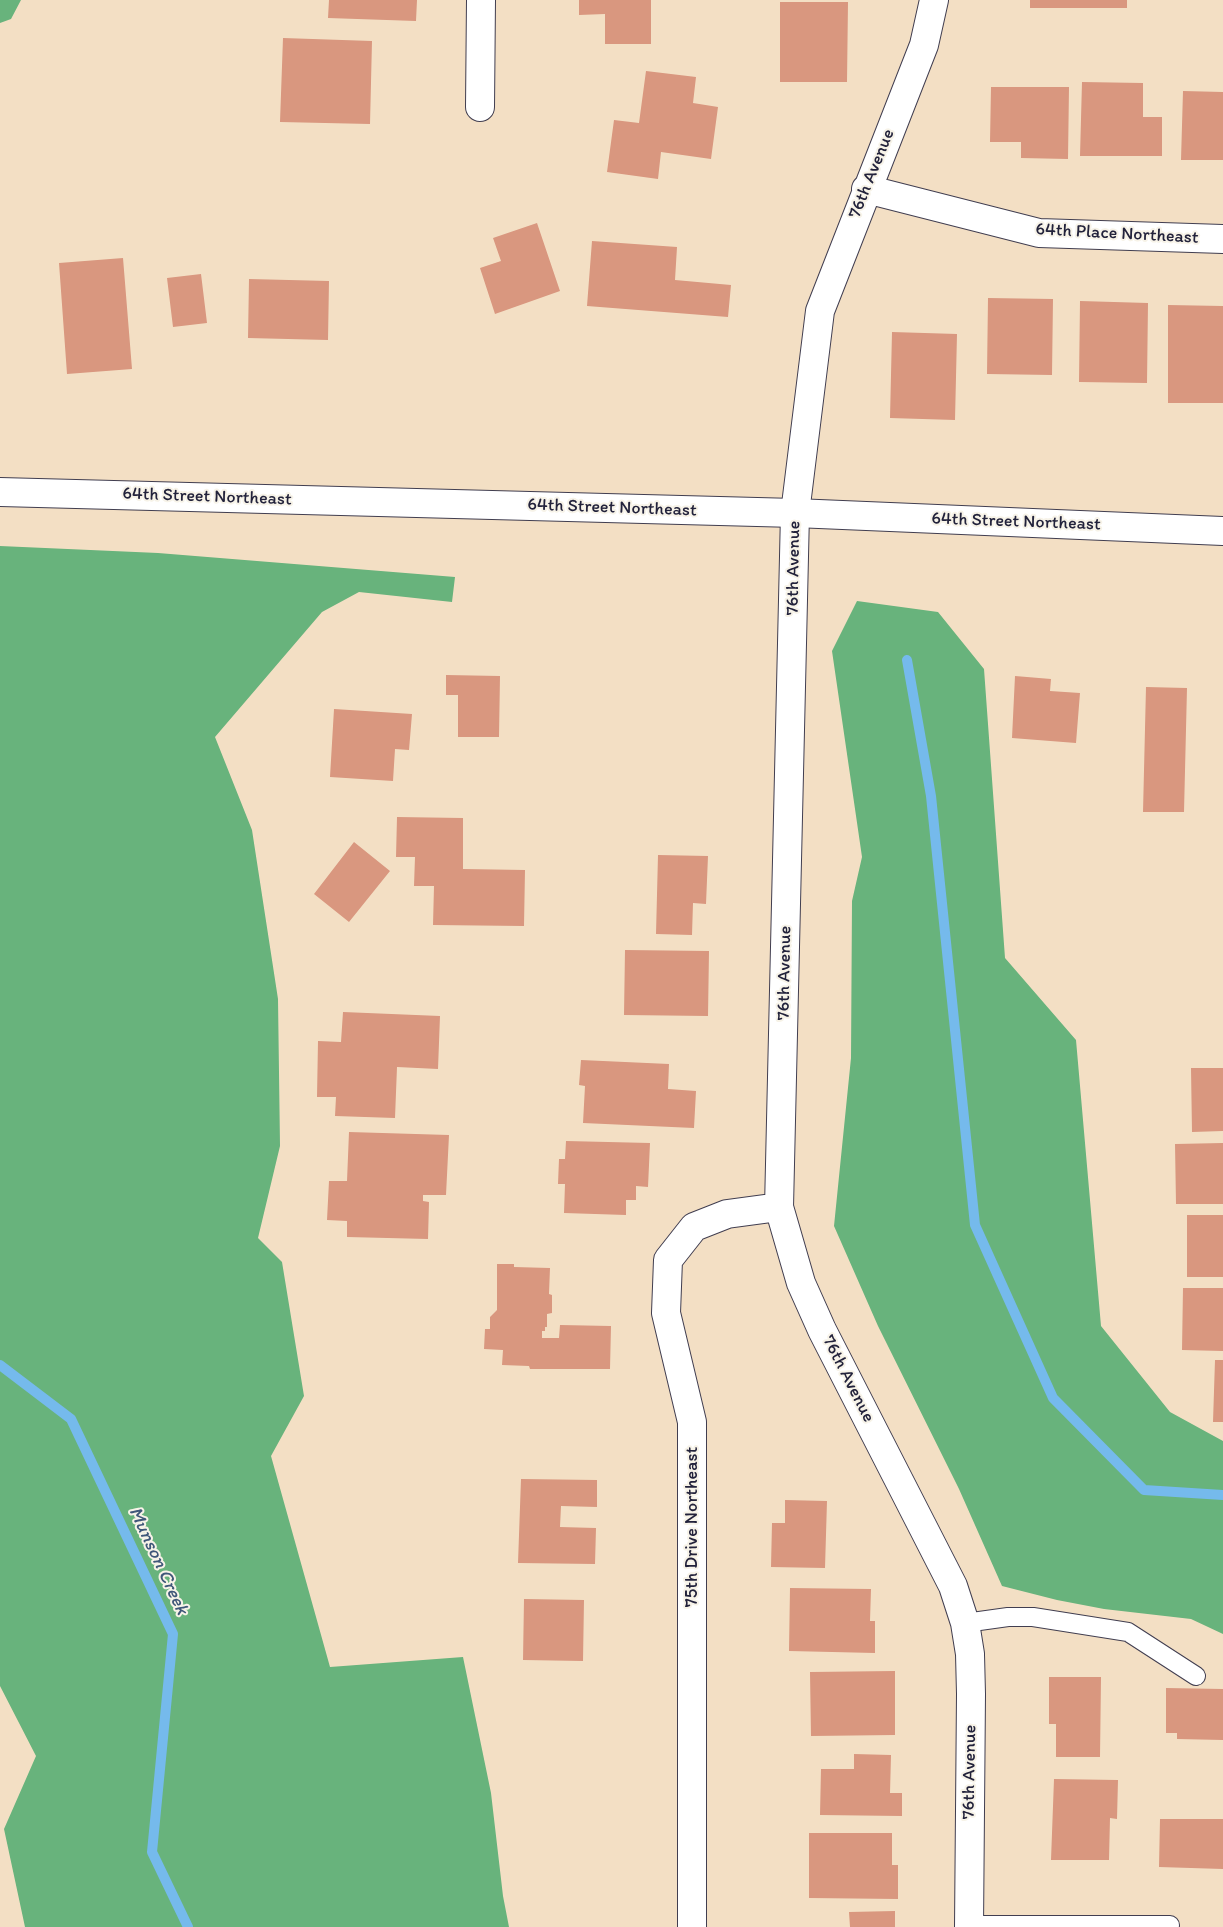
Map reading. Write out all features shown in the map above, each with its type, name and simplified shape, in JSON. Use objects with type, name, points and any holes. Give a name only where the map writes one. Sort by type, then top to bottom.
[{"type":"street","points":[[480,107],[481,0]]},
{"type":"street","name":"76th Avenue","points":[[934,0],[924,45],[866,189],[820,311],[795,513],[780,1207],[802,1283],[819,1322],[953,1586],[965,1624],[970,1654],[971,1694],[969,1926]]},
{"type":"street","name":"64th Place Northeast","points":[[866,189],[1039,233],[1223,239]]},
{"type":"street","name":"64th Street Northeast","points":[[0,492],[795,513],[1223,531]]},
{"type":"street","name":"75th Drive Northeast","points":[[692,1927],[692,1422],[666,1313],[668,1260],[694,1227],[727,1214],[780,1207]]},
{"type":"lane","points":[[965,1624],[1008,1616],[1033,1617],[1128,1632],[1196,1676]]},
{"type":"lane","points":[[969,1926],[1170,1924]]},
{"type":"green space","points":[[0,0],[21,0],[11,19],[0,23]]},
{"type":"green space","points":[[0,546],[158,553],[455,577],[452,602],[359,592],[322,612],[215,737],[252,830],[278,999],[280,1146],[258,1238],[282,1262],[304,1396],[271,1456],[330,1667],[463,1657],[491,1793],[503,1896],[509,1927],[25,1927],[4,1829],[36,1756],[0,1686]]},
{"type":"green space","points":[[857,601],[938,612],[984,669],[1005,958],[1076,1040],[1101,1326],[1170,1412],[1223,1441],[1223,1634],[1191,1619],[1104,1609],[1057,1600],[1002,1586],[959,1489],[878,1326],[834,1226],[851,1058],[852,901],[862,857],[832,651]]},
{"type":"building","points":[[329,0],[417,0],[416,21],[328,18]]},
{"type":"building","points":[[579,0],[651,0],[651,44],[605,44],[605,14],[579,15]]},
{"type":"building","points":[[1030,0],[1127,0],[1127,8],[1030,8]]},
{"type":"building","points":[[780,2],[848,2],[847,82],[780,82]]},
{"type":"building","points":[[283,38],[372,41],[370,124],[280,122]]},
{"type":"building","points":[[646,71],[696,77],[693,103],[718,107],[711,159],[661,152],[658,179],[607,172],[614,120],[639,123]]},
{"type":"building","points":[[1082,82],[1143,83],[1143,117],[1162,117],[1162,156],[1080,156]]},
{"type":"building","points":[[991,87],[1069,87],[1068,159],[1021,158],[1021,142],[990,142]]},
{"type":"building","points":[[1183,91],[1223,92],[1223,160],[1181,160]]},
{"type":"building","points":[[537,223],[560,291],[495,314],[480,268],[501,261],[493,238]]},
{"type":"building","points":[[592,241],[677,247],[675,280],[731,285],[728,317],[587,306]]},
{"type":"building","points":[[123,258],[132,369],[67,374],[59,263]]},
{"type":"building","points":[[201,274],[207,323],[173,327],[167,278]]},
{"type":"building","points":[[249,279],[329,281],[328,340],[248,338]]},
{"type":"building","points":[[988,298],[1053,299],[1052,375],[987,374]]},
{"type":"building","points":[[1080,301],[1148,303],[1147,383],[1079,382]]},
{"type":"building","points":[[1168,305],[1223,306],[1223,403],[1168,403]]},
{"type":"building","points":[[892,332],[957,334],[955,420],[890,418]]},
{"type":"building","points":[[446,675],[500,676],[499,737],[458,737],[458,695],[446,695]]},
{"type":"building","points":[[1015,676],[1051,679],[1050,691],[1080,693],[1076,743],[1012,738]]},
{"type":"building","points":[[1146,687],[1187,688],[1184,812],[1143,812]]},
{"type":"building","points":[[334,709],[412,714],[409,750],[395,749],[393,781],[330,777]]},
{"type":"building","points":[[397,817],[463,818],[463,869],[525,870],[524,926],[433,925],[434,886],[414,886],[415,857],[396,857]]},
{"type":"building","points":[[354,842],[390,871],[349,922],[314,894]]},
{"type":"building","points":[[658,855],[708,856],[706,904],[693,903],[692,935],[656,934]]},
{"type":"building","points":[[625,950],[709,951],[708,1016],[624,1015]]},
{"type":"building","points":[[343,1012],[440,1016],[438,1069],[397,1067],[395,1118],[335,1116],[336,1097],[317,1097],[318,1041],[341,1042]]},
{"type":"building","points":[[581,1060],[669,1064],[668,1089],[696,1091],[694,1128],[583,1123],[585,1086],[579,1085]]},
{"type":"building","points":[[1191,1068],[1223,1068],[1223,1131],[1192,1132]]},
{"type":"building","points":[[349,1132],[449,1135],[446,1195],[423,1195],[423,1201],[429,1202],[428,1239],[347,1237],[347,1221],[327,1220],[329,1181],[347,1181]]},
{"type":"building","points":[[566,1141],[650,1143],[648,1187],[636,1186],[636,1200],[626,1200],[626,1215],[564,1213],[565,1184],[558,1184],[559,1159],[565,1159]]},
{"type":"building","points":[[1223,1143],[1223,1204],[1176,1204],[1175,1144]]},
{"type":"building","points":[[1187,1215],[1223,1215],[1223,1277],[1187,1277]]},
{"type":"building","points":[[497,1264],[514,1264],[514,1267],[550,1268],[549,1294],[552,1295],[552,1313],[547,1314],[547,1327],[545,1327],[545,1331],[542,1331],[542,1338],[559,1338],[560,1325],[611,1326],[610,1369],[530,1369],[529,1366],[502,1365],[503,1350],[484,1349],[485,1329],[490,1329],[490,1317],[497,1310]]},
{"type":"building","points":[[1183,1288],[1223,1288],[1223,1351],[1182,1350]]},
{"type":"building","points":[[1215,1360],[1223,1360],[1223,1422],[1213,1422]]},
{"type":"building","points":[[521,1479],[597,1480],[597,1507],[561,1506],[560,1527],[596,1528],[595,1564],[518,1563]]},
{"type":"building","points":[[785,1500],[827,1501],[825,1568],[771,1567],[772,1523],[785,1523]]},
{"type":"building","points":[[790,1588],[871,1589],[870,1621],[875,1621],[875,1653],[789,1651]]},
{"type":"building","points":[[524,1599],[584,1600],[583,1661],[523,1660]]},
{"type":"building","points":[[895,1671],[895,1735],[811,1736],[810,1672]]},
{"type":"building","points":[[1049,1677],[1101,1677],[1100,1757],[1056,1757],[1056,1724],[1049,1724]]},
{"type":"building","points":[[1166,1688],[1223,1689],[1223,1740],[1177,1739],[1177,1733],[1166,1733]]},
{"type":"building","points":[[854,1754],[891,1755],[890,1793],[902,1793],[902,1816],[820,1815],[821,1769],[854,1769]]},
{"type":"building","points":[[1054,1779],[1118,1780],[1117,1819],[1110,1818],[1109,1860],[1051,1860]]},
{"type":"building","points":[[1160,1819],[1223,1819],[1223,1869],[1159,1867]]},
{"type":"building","points":[[809,1833],[892,1833],[892,1865],[898,1865],[898,1899],[809,1898]]},
{"type":"building","points":[[895,1911],[895,1927],[850,1927],[849,1912]]},
{"type":"waterway","points":[[907,660],[931,796],[975,1225],[1053,1398],[1144,1490],[1223,1495]]},
{"type":"waterway","name":"Munson Creek","points":[[0,1365],[71,1419],[173,1634],[152,1852],[188,1927]]}]
